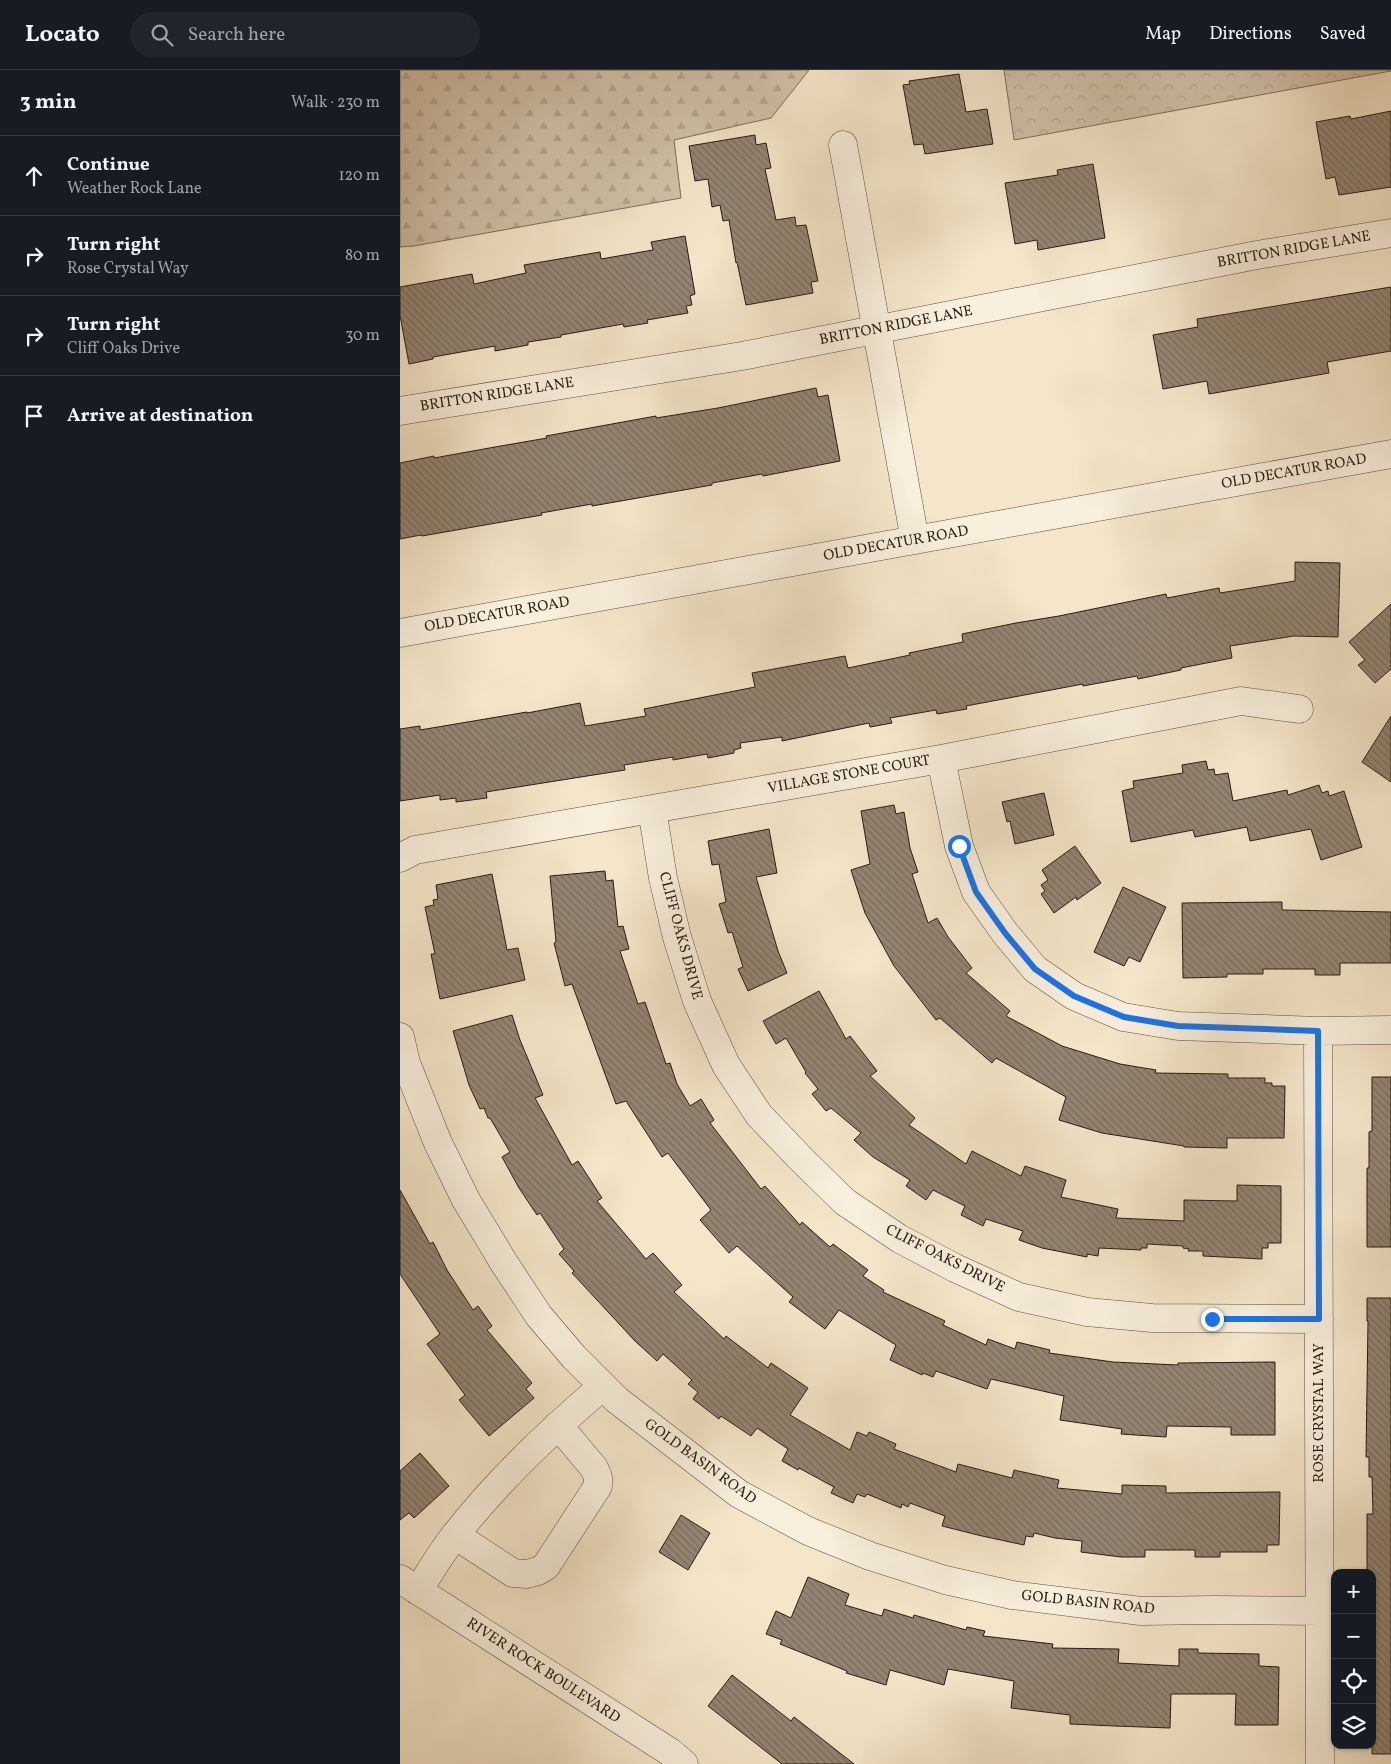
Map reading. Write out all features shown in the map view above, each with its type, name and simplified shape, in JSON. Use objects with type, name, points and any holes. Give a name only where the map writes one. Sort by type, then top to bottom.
[{"type":"street","points":[[843,145],[915,540]]},
{"type":"street","name":"BRITTON RIDGE LANE","points":[[400,410],[742,356],[1258,255],[1391,233]]},
{"type":"street","name":"OLD DECATUR ROAD","points":[[400,633],[1391,454]]},
{"type":"street","name":"VILLAGE STONE COURT","points":[[400,858],[415,850],[941,759],[1241,701],[1299,709]]},
{"type":"street","points":[[941,759],[959,846],[976,892],[1005,933],[1035,969],[1074,996],[1124,1017],[1178,1026],[1318,1031],[1391,1030]]},
{"type":"street","name":"CLIFF OAKS DRIVE","points":[[652,809],[663,878],[677,937],[697,1001],[726,1065],[759,1115],[801,1160],[845,1202],[900,1240],[955,1268],[1019,1296],[1086,1312],[1152,1318],[1319,1319]]},
{"type":"street","name":"ROSE CRYSTAL WAY","points":[[1318,1031],[1320,1764]]},
{"type":"street","name":"GOLD BASIN ROAD","points":[[400,1037],[406,1063],[438,1143],[466,1200],[539,1316],[574,1357],[617,1400],[739,1494],[808,1532],[870,1556],[945,1580],[1012,1596],[1141,1611],[1320,1611]]},
{"type":"street","points":[[409,1585],[499,1482],[558,1425],[604,1386]]},
{"type":"street","points":[[454,1535],[513,1573],[527,1574],[538,1571],[546,1566],[598,1486],[598,1477],[594,1468],[558,1425]]},
{"type":"street","name":"RIVER ROCK BOULEVARD","points":[[409,1585],[670,1752],[684,1764]]},
{"type":"green space","points":[[400,70],[809,70],[771,118],[674,140],[681,198],[400,247]]},
{"type":"green space","points":[[1004,70],[1391,70],[1391,71],[1014,140]]},
{"type":"building","points":[[959,74],[966,112],[987,109],[993,144],[925,154],[923,144],[914,145],[903,85],[910,84],[909,81]]},
{"type":"building","points":[[1391,111],[1391,187],[1339,195],[1335,177],[1326,179],[1316,122],[1350,116],[1351,119]]},
{"type":"building","points":[[755,135],[756,145],[766,143],[771,168],[765,169],[776,220],[795,217],[796,226],[806,225],[818,281],[811,282],[813,293],[746,305],[736,263],[729,220],[723,221],[720,205],[712,207],[708,179],[695,181],[689,146]]},
{"type":"building","points":[[1093,164],[1105,238],[1038,250],[1037,240],[1015,244],[1005,183],[1058,175],[1057,170]]},
{"type":"building","points":[[685,236],[695,294],[690,296],[692,305],[686,306],[688,313],[647,320],[648,323],[624,327],[623,324],[561,335],[561,337],[528,342],[528,345],[495,351],[495,346],[433,357],[433,359],[409,364],[400,315],[400,287],[472,274],[474,284],[526,273],[524,265],[600,252],[601,259],[653,250],[651,242]]},
{"type":"building","points":[[1391,287],[1391,351],[1327,362],[1329,373],[1209,394],[1207,381],[1163,389],[1153,335],[1198,327],[1197,319]]},
{"type":"building","points":[[816,388],[818,397],[828,395],[840,461],[400,539],[400,463],[547,438],[546,436],[656,416],[656,418],[718,408]]},
{"type":"building","points":[[1295,562],[1340,563],[1338,637],[1294,636],[1230,646],[1232,658],[1138,679],[1137,676],[1083,686],[1083,684],[966,706],[967,709],[937,714],[936,710],[890,718],[892,723],[870,727],[869,723],[782,741],[782,737],[740,743],[741,748],[734,750],[734,753],[708,758],[707,754],[673,760],[673,757],[624,765],[625,770],[486,792],[487,798],[456,802],[456,798],[440,800],[440,795],[400,801],[400,729],[420,726],[420,730],[580,703],[585,726],[646,716],[644,709],[755,687],[752,673],[845,656],[848,668],[963,642],[962,634],[1016,623],[1166,594],[1167,598],[1219,588],[1220,593],[1295,581]]},
{"type":"building","points":[[1391,604],[1391,669],[1375,683],[1358,665],[1365,660],[1349,642]]},
{"type":"building","points":[[1391,716],[1391,782],[1362,762]]},
{"type":"building","points":[[1206,761],[1208,770],[1214,769],[1215,775],[1228,773],[1233,801],[1287,790],[1288,795],[1319,785],[1322,793],[1328,791],[1329,796],[1344,791],[1362,847],[1321,860],[1311,829],[1250,841],[1247,827],[1195,837],[1193,830],[1131,842],[1122,791],[1134,788],[1133,781],[1183,773],[1182,765]]},
{"type":"building","points":[[1044,793],[1054,835],[1015,844],[1010,821],[1007,822],[1002,802]]},
{"type":"building","points":[[894,805],[896,814],[904,812],[910,848],[918,872],[912,874],[928,923],[937,918],[948,937],[972,968],[966,973],[1010,1011],[1006,1016],[1062,1046],[1120,1064],[1156,1070],[1155,1073],[1228,1074],[1228,1078],[1265,1078],[1265,1083],[1272,1083],[1272,1086],[1285,1086],[1284,1138],[1227,1138],[1227,1148],[1184,1147],[1102,1133],[1059,1120],[1066,1097],[996,1058],[992,1063],[940,1018],[936,1020],[894,966],[865,913],[851,870],[870,864],[861,811]]},
{"type":"building","points":[[769,829],[777,873],[756,877],[778,951],[787,973],[748,991],[738,969],[743,967],[732,932],[728,933],[719,904],[726,902],[719,864],[712,865],[708,841]]},
{"type":"building","points":[[1075,846],[1101,883],[1077,900],[1076,897],[1054,913],[1041,894],[1045,891],[1041,885],[1048,880],[1042,870]]},
{"type":"building","points":[[605,871],[606,881],[613,880],[618,927],[623,926],[629,949],[620,951],[638,1004],[645,1002],[666,1064],[670,1063],[677,1084],[690,1106],[701,1099],[714,1120],[710,1123],[761,1189],[765,1186],[800,1225],[802,1222],[830,1247],[833,1244],[868,1270],[863,1276],[884,1290],[883,1292],[945,1321],[943,1325],[986,1345],[988,1339],[1015,1349],[1017,1342],[1050,1350],[1049,1353],[1113,1362],[1178,1365],[1178,1363],[1275,1362],[1275,1435],[1231,1435],[1231,1427],[1167,1426],[1166,1437],[1121,1434],[1122,1429],[1060,1420],[1064,1396],[991,1379],[987,1389],[936,1371],[933,1377],[923,1373],[922,1375],[890,1360],[896,1345],[839,1310],[825,1329],[789,1302],[793,1297],[737,1246],[729,1253],[700,1220],[711,1210],[668,1153],[662,1157],[626,1101],[616,1104],[572,984],[565,986],[554,943],[556,942],[550,876]]},
{"type":"building","points":[[492,874],[507,950],[518,948],[525,980],[440,999],[431,954],[435,954],[425,907],[434,905],[433,900],[438,899],[436,885]]},
{"type":"building","points":[[1123,887],[1166,907],[1140,962],[1129,957],[1124,966],[1094,952]]},
{"type":"building","points":[[1282,902],[1282,910],[1391,912],[1391,963],[1340,963],[1340,975],[1315,975],[1315,969],[1263,969],[1263,974],[1227,974],[1227,977],[1183,978],[1182,903]]},
{"type":"building","points":[[819,991],[846,1039],[850,1036],[877,1071],[870,1076],[915,1118],[909,1125],[966,1164],[972,1151],[1021,1176],[1025,1166],[1066,1180],[1061,1197],[1118,1209],[1116,1218],[1184,1221],[1184,1200],[1237,1201],[1237,1185],[1281,1186],[1281,1243],[1268,1243],[1268,1248],[1262,1248],[1262,1259],[1203,1256],[1203,1251],[1188,1251],[1189,1249],[1183,1248],[1183,1246],[1147,1244],[1147,1248],[1141,1248],[1141,1250],[1099,1248],[1098,1256],[1087,1254],[1087,1257],[1042,1248],[1019,1240],[1023,1231],[986,1219],[983,1226],[961,1215],[965,1206],[933,1190],[926,1200],[906,1186],[910,1180],[873,1157],[854,1140],[861,1133],[831,1108],[826,1111],[812,1094],[818,1089],[805,1073],[786,1038],[776,1044],[763,1021]]},
{"type":"building","points":[[512,1015],[520,1040],[543,1095],[535,1098],[572,1165],[578,1161],[602,1198],[597,1201],[646,1259],[653,1253],[682,1285],[674,1292],[724,1339],[726,1336],[768,1368],[771,1363],[808,1388],[790,1415],[850,1450],[857,1432],[867,1436],[869,1432],[896,1444],[894,1449],[956,1472],[958,1464],[1012,1478],[1014,1470],[1059,1480],[1057,1488],[1122,1494],[1122,1485],[1166,1486],[1166,1493],[1280,1492],[1279,1545],[1267,1545],[1267,1552],[1220,1552],[1220,1557],[1195,1557],[1195,1550],[1145,1550],[1145,1557],[1121,1557],[1081,1552],[1082,1541],[1034,1533],[1033,1537],[1026,1536],[1024,1545],[982,1536],[942,1526],[945,1516],[910,1503],[908,1507],[902,1504],[901,1508],[867,1494],[865,1497],[857,1494],[853,1503],[831,1493],[834,1487],[782,1461],[788,1449],[757,1428],[751,1436],[721,1416],[719,1419],[693,1399],[698,1392],[688,1384],[692,1380],[663,1354],[657,1361],[635,1341],[572,1273],[574,1271],[559,1254],[564,1249],[540,1213],[537,1215],[502,1157],[510,1152],[490,1118],[488,1118],[484,1108],[480,1109],[469,1085],[453,1031]]},
{"type":"building","points":[[1372,1077],[1391,1077],[1391,1247],[1367,1247],[1367,1168],[1369,1168],[1369,1132],[1372,1131]]},
{"type":"building","points":[[400,1190],[430,1244],[433,1242],[447,1270],[473,1310],[478,1306],[492,1326],[487,1330],[532,1383],[526,1389],[534,1398],[489,1436],[459,1400],[465,1395],[427,1344],[440,1334],[400,1274]]},
{"type":"building","points":[[1367,1298],[1391,1298],[1391,1754],[1372,1754],[1372,1749],[1376,1749],[1376,1569],[1367,1569],[1367,1514],[1373,1514],[1372,1477],[1369,1477],[1369,1457],[1366,1457]]},
{"type":"building","points":[[420,1453],[449,1486],[414,1518],[409,1513],[400,1520],[400,1471]]},
{"type":"building","points":[[681,1515],[710,1533],[688,1570],[659,1552]]},
{"type":"building","points":[[808,1577],[849,1594],[845,1605],[882,1616],[884,1609],[913,1618],[914,1615],[966,1630],[967,1627],[985,1631],[983,1636],[1053,1644],[1052,1648],[1119,1649],[1118,1663],[1179,1666],[1179,1649],[1198,1649],[1198,1653],[1259,1654],[1259,1666],[1279,1667],[1278,1725],[1235,1725],[1236,1694],[1171,1694],[1170,1728],[1070,1724],[1070,1715],[1011,1708],[1014,1681],[948,1669],[944,1685],[890,1670],[886,1685],[846,1673],[847,1671],[780,1644],[782,1640],[766,1634],[776,1611],[791,1618]]},
{"type":"building","points":[[732,1675],[791,1721],[794,1717],[854,1764],[782,1764],[708,1706]]},
{"type":"route","points":[[959,846],[976,892],[1005,933],[1035,969],[1074,996],[1124,1017],[1178,1026],[1318,1031],[1319,1319],[1212,1319]]}]
